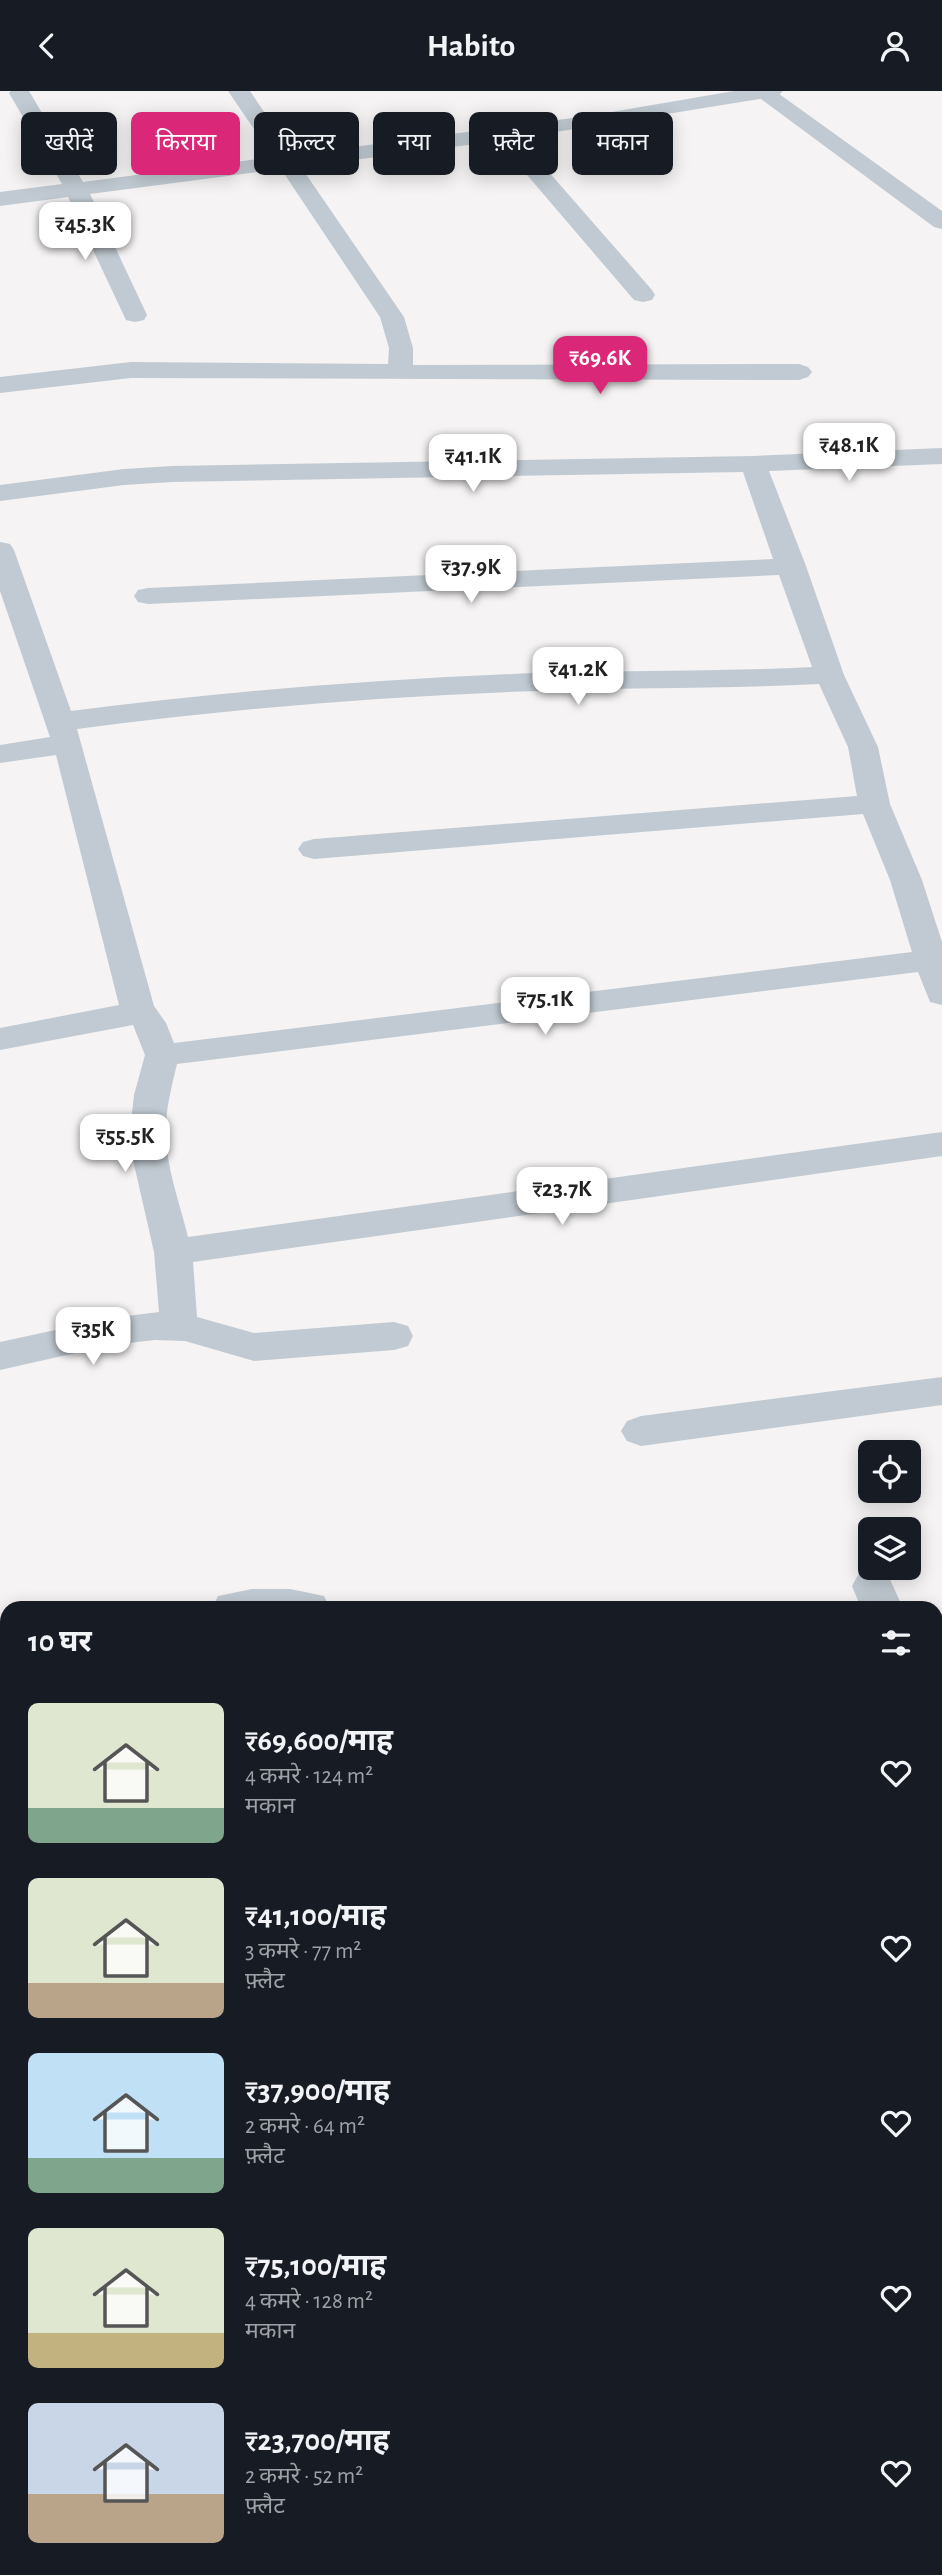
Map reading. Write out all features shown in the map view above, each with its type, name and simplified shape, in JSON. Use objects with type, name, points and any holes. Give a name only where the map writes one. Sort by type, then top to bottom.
[{"type":"street","points":[[239,91],[254,113]]},
{"type":"street","points":[[558,126],[765,91],[942,222]]},
{"type":"street","points":[[20,93],[76,189],[135,315]]},
{"type":"street","points":[[359,152],[469,138]]},
{"type":"street","points":[[0,198],[254,166]]},
{"type":"street","points":[[296,175],[392,317],[401,348],[400,372]]},
{"type":"street","points":[[539,175],[643,295]]},
{"type":"street","points":[[0,385],[131,370],[799,372]]},
{"type":"street","points":[[0,493],[172,474],[753,464],[942,456]]},
{"type":"street","points":[[753,464],[792,566],[829,675],[863,747],[874,804],[906,880],[942,995]]},
{"type":"street","points":[[0,550],[63,733],[136,1007],[149,1023],[162,1055],[152,1095],[148,1130],[150,1160],[173,1252],[179,1326]]},
{"type":"street","points":[[148,596],[792,566]]},
{"type":"street","points":[[0,754],[63,733],[171,706],[537,682],[829,675]]},
{"type":"street","points":[[314,849],[874,804]]},
{"type":"street","points":[[162,1055],[931,960]]},
{"type":"street","points":[[0,1039],[119,1017],[131,1013],[136,1007]]},
{"type":"street","points":[[173,1252],[942,1144]]},
{"type":"street","points":[[0,1356],[127,1330],[179,1326],[236,1345],[254,1347],[282,1347],[394,1336]]},
{"type":"street","points":[[641,1431],[942,1391]]}]
